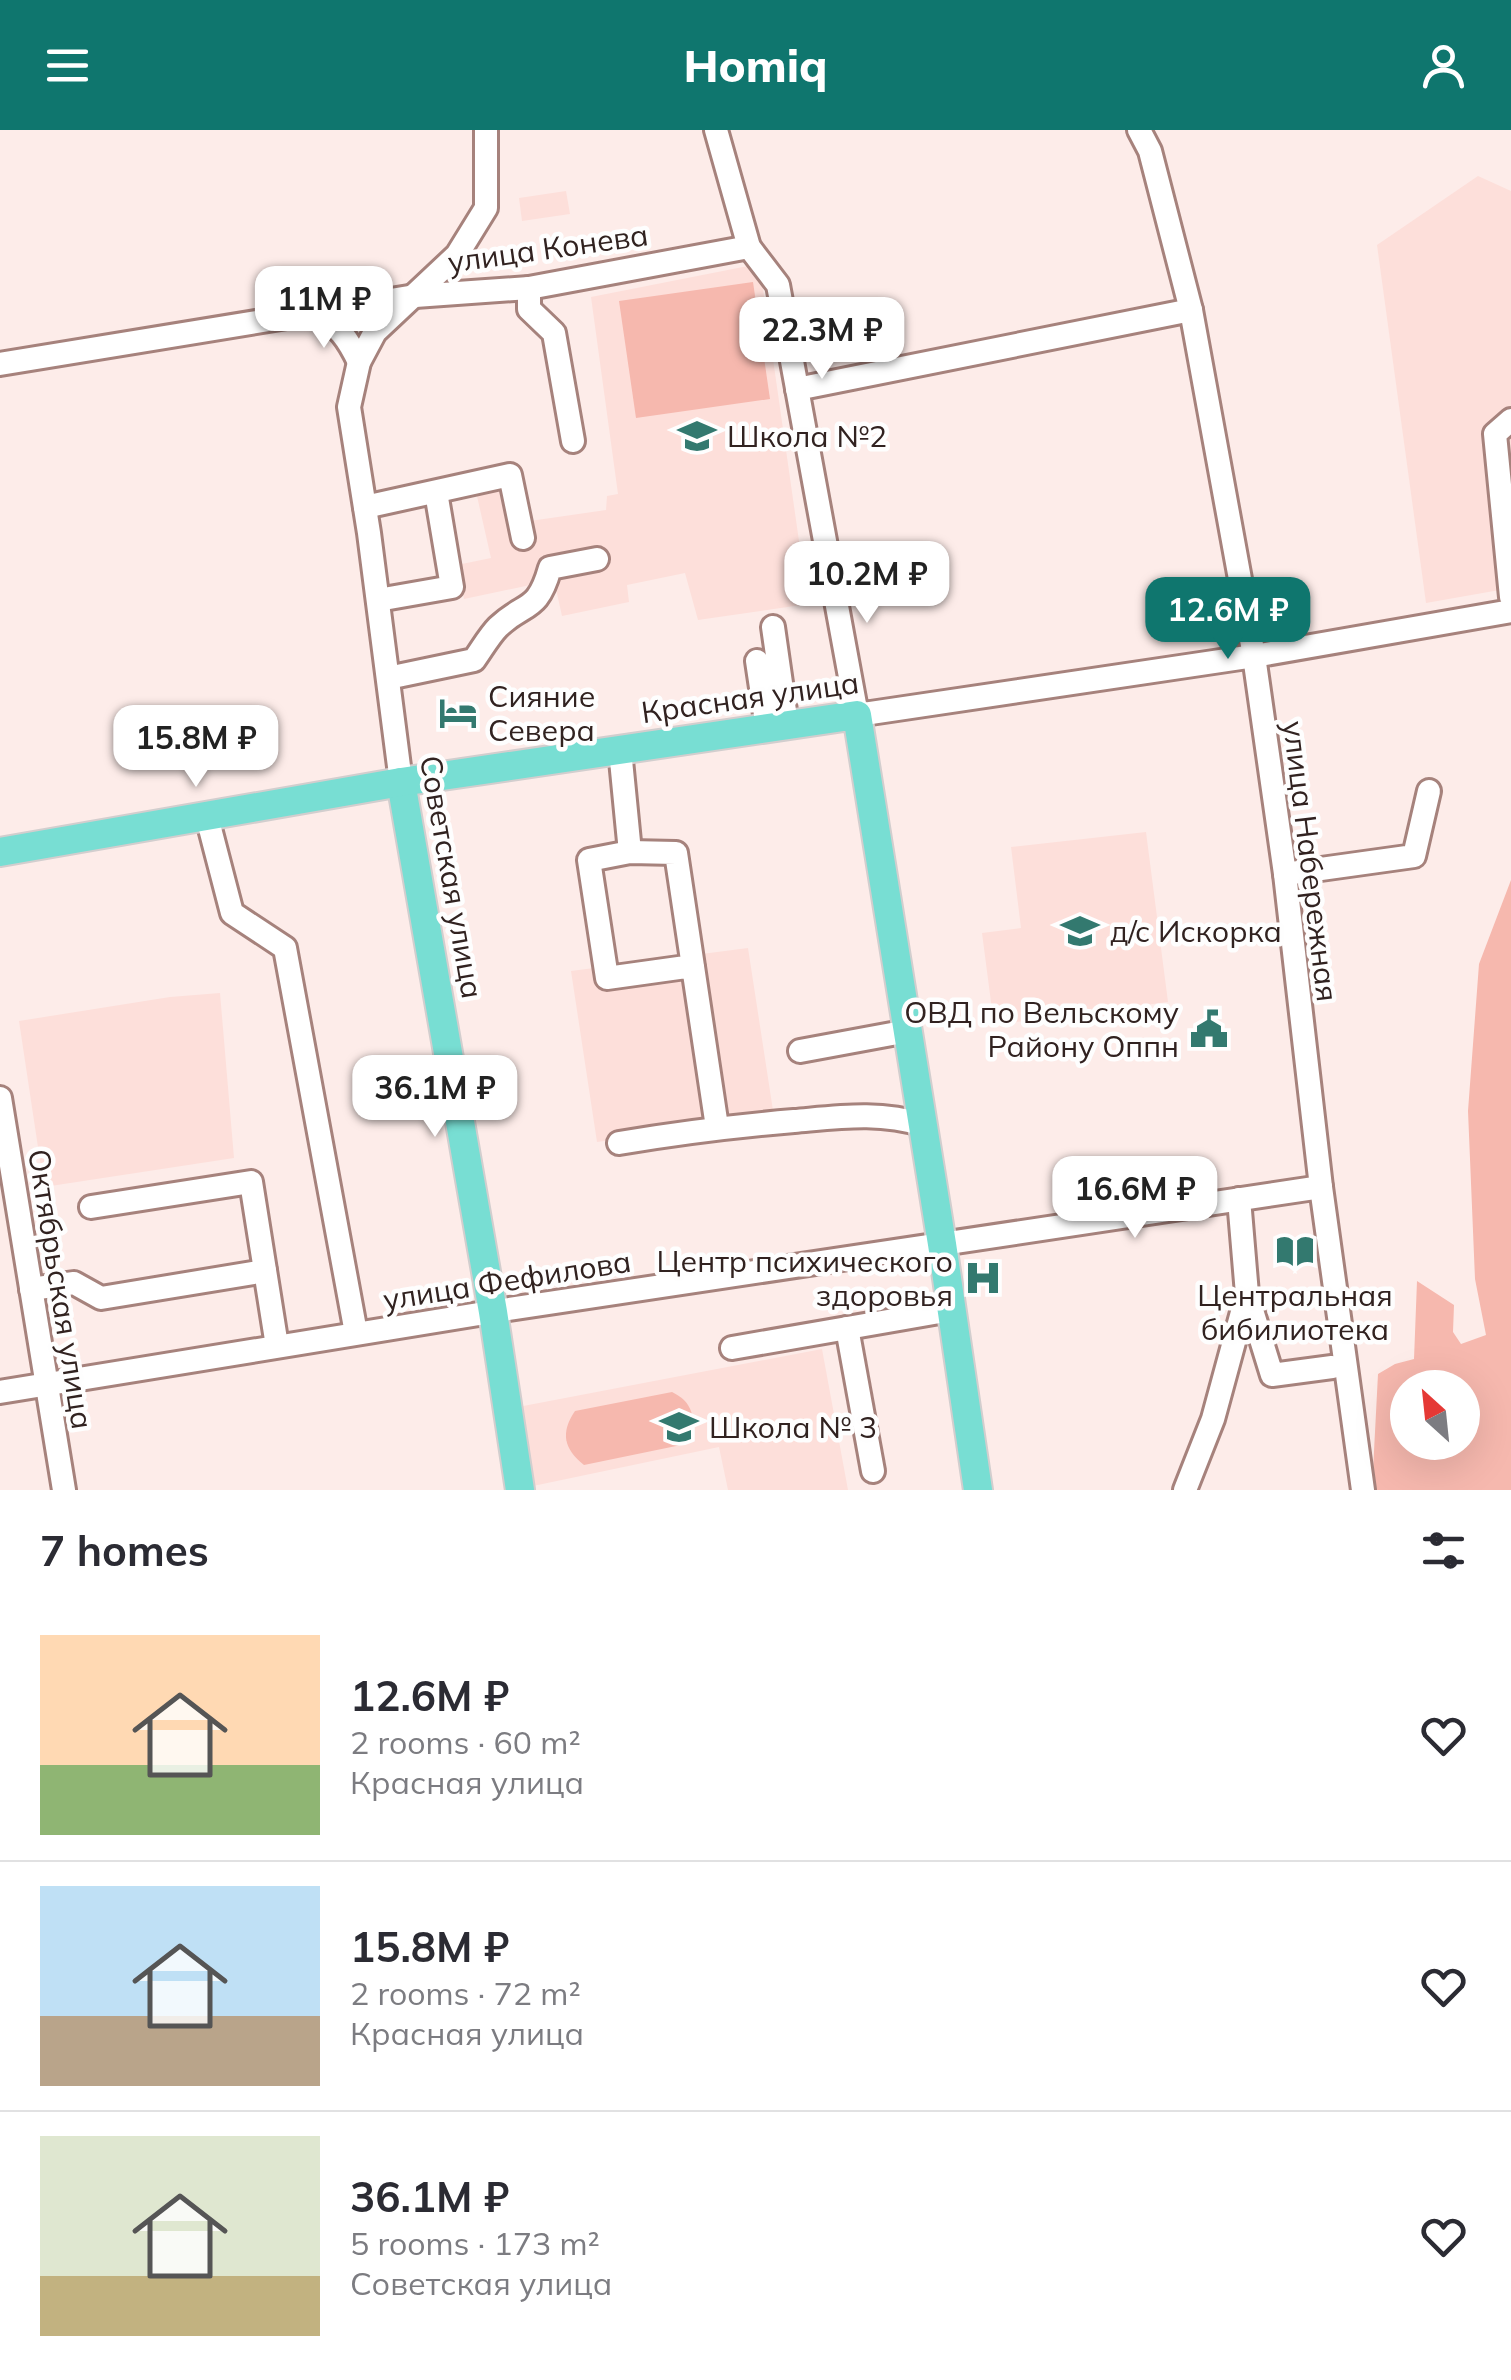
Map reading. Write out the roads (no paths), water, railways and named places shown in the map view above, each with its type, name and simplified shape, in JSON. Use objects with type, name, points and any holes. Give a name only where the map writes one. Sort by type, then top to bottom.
[{"type":"main road","name":"Красная улица","points":[[0,852],[401,782],[857,715]]},
{"type":"main road","points":[[857,715],[978,1490]]},
{"type":"main road","name":"Советская улица","points":[[401,782],[520,1490]]},
{"type":"street","name":"Советская улица","points":[[401,782],[366,507],[349,406],[359,362],[375,332],[456,255],[486,208],[486,130]]},
{"type":"street","points":[[716,130],[749,247],[778,285],[857,715]]},
{"type":"street","name":"улица Набережная","points":[[1139,130],[1150,151],[1191,310],[1254,656],[1363,1490]]},
{"type":"street","name":"улица Конева","points":[[3,360],[415,296],[530,288],[749,247]]},
{"type":"street","points":[[530,288],[528,309],[554,332],[573,441]]},
{"type":"street","points":[[796,389],[1191,310]]},
{"type":"street","points":[[316,312],[346,336],[359,362]]},
{"type":"street","points":[[1511,420],[1495,434],[1511,597]]},
{"type":"street","points":[[366,507],[510,474],[524,538]]},
{"type":"street","points":[[378,600],[452,587],[436,492]]},
{"type":"street","points":[[388,678],[474,660],[500,625],[528,609],[544,590],[550,568],[597,559]]},
{"type":"street","name":"Красная улица","points":[[857,715],[1254,656],[1511,611]]},
{"type":"street","points":[[773,627],[777,726]]},
{"type":"street","points":[[757,661],[777,726]]},
{"type":"street","points":[[620,750],[630,852]]},
{"type":"street","points":[[1285,874],[1414,856],[1429,791]]},
{"type":"street","points":[[207,818],[232,913],[285,948],[356,1334]]},
{"type":"street","points":[[693,966],[607,978],[589,860],[630,852],[676,853],[693,966],[717,1127]]},
{"type":"street","points":[[800,1051],[908,1031]]},
{"type":"street","name":"Октябрьская улица","points":[[0,1098],[64,1490]]},
{"type":"street","points":[[619,1143],[717,1127],[854,1116],[895,1116],[924,1125]]},
{"type":"street","points":[[91,1207],[251,1182],[277,1346]]},
{"type":"street","name":"улица Фефилова","points":[[0,1392],[493,1312],[1321,1187]]},
{"type":"street","points":[[1239,1199],[1247,1294],[1272,1376],[1332,1367]]},
{"type":"street","points":[[31,1289],[74,1282],[101,1298],[265,1272]]},
{"type":"street","points":[[1185,1490],[1214,1419],[1247,1294]]},
{"type":"street","points":[[732,1348],[951,1310]]},
{"type":"street","points":[[847,1328],[873,1470]]},
{"type":"place","name":"Школа №2","points":[[697,436]]},
{"type":"place","name":"Сияние Севера","points":[[458,713]]},
{"type":"place","name":"д/с Искорка","points":[[1080,931]]},
{"type":"place","name":"ОВД по Вельскому Району Оппн","points":[[1209,1029]]},
{"type":"place","name":"Центральная бибилиотека","points":[[1295,1251]]},
{"type":"place","name":"Центр психического здоровья","points":[[983,1278]]},
{"type":"place","name":"Школа № 3","points":[[679,1427]]}]
